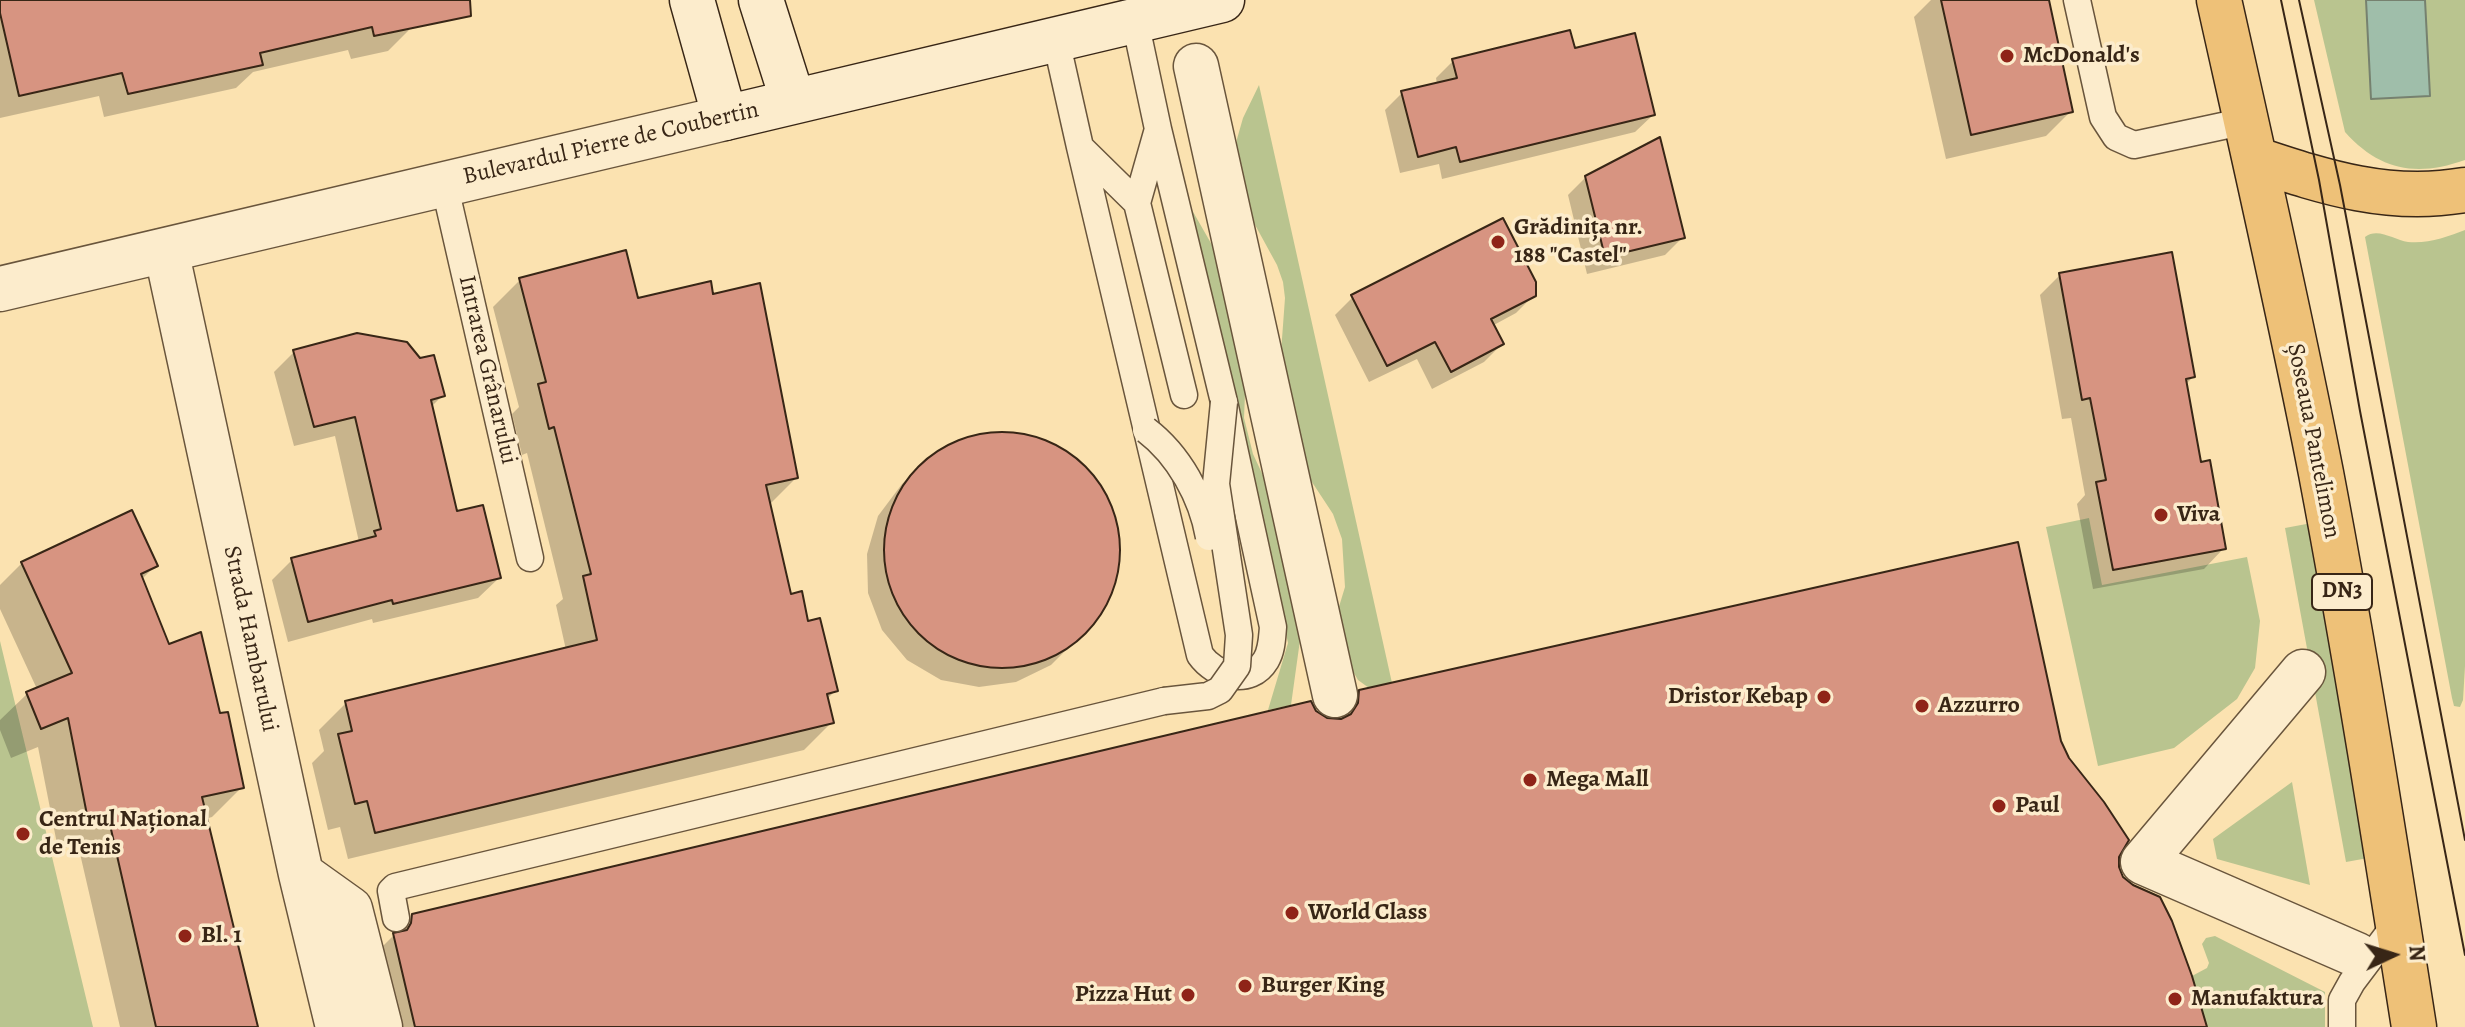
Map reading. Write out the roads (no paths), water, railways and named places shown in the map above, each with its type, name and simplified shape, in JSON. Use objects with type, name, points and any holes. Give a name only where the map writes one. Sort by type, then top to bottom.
[{"type":"main road","name":"Șoseaua Pantelimon","points":[[2219,0],[2321,472],[2414,1027]]},
{"type":"main road","points":[[2251,140],[2367,192],[2431,196],[2465,190]]},
{"type":"street","points":[[692,0],[725,118]]},
{"type":"street","points":[[761,0],[793,101]]},
{"type":"street","name":"Bulevardul Pierre de Coubertin","points":[[0,289],[1222,0]]},
{"type":"street","points":[[1196,66],[1335,695]]},
{"type":"street","name":"Strada Hambarului","points":[[166,250],[301,874],[338,1027]]},
{"type":"street","points":[[2303,672],[2143,862],[2357,955]]},
{"type":"street","points":[[301,874],[350,909],[380,1027]]},
{"type":"lane","points":[[2077,0],[2103,117],[2116,137],[2134,145],[2251,140]]},
{"type":"lane","points":[[396,918],[391,891],[395,887],[1164,701],[1208,696],[1220,690],[1231,677],[1237,666],[1239,635],[1216,484],[1224,402],[1135,21]]},
{"type":"lane","points":[[1056,40],[1200,655],[1207,665],[1231,677]]},
{"type":"lane","points":[[1158,129],[1137,203],[1184,395]]},
{"type":"lane","points":[[1080,147],[1137,203]]},
{"type":"lane","name":"Intrarea Grânarului","points":[[444,183],[530,558]]},
{"type":"lane","points":[[1146,430],[1165,444],[1196,494],[1208,532],[1223,630],[1217,667],[1195,688],[1164,701]]},
{"type":"lane","points":[[2342,1027],[2342,1000],[2398,921]]},
{"type":"tram line","points":[[2281,0],[2319,180],[2360,411],[2465,955]]},
{"type":"tram line","points":[[2299,0],[2340,185],[2465,840]]},
{"type":"place","name":"McDonald's","points":[[2007,56]]},
{"type":"place","name":"Grădinița nr. 188 \"Castel\"","points":[[1498,242]]},
{"type":"place","name":"Viva","points":[[2161,515]]},
{"type":"place","name":"Dristor Kebap","points":[[1824,697]]},
{"type":"place","name":"Azzurro","points":[[1922,706]]},
{"type":"place","name":"Mega Mall","points":[[1530,780]]},
{"type":"place","name":"Paul","points":[[1999,806]]},
{"type":"place","name":"Centrul Național de Tenis","points":[[23,834]]},
{"type":"place","name":"World Class","points":[[1292,913]]},
{"type":"place","name":"Bl. 1","points":[[185,936]]},
{"type":"place","name":"Burger King","points":[[1245,986]]},
{"type":"place","name":"Pizza Hut","points":[[1188,995]]},
{"type":"place","name":"Manufaktura","points":[[2175,999]]}]
